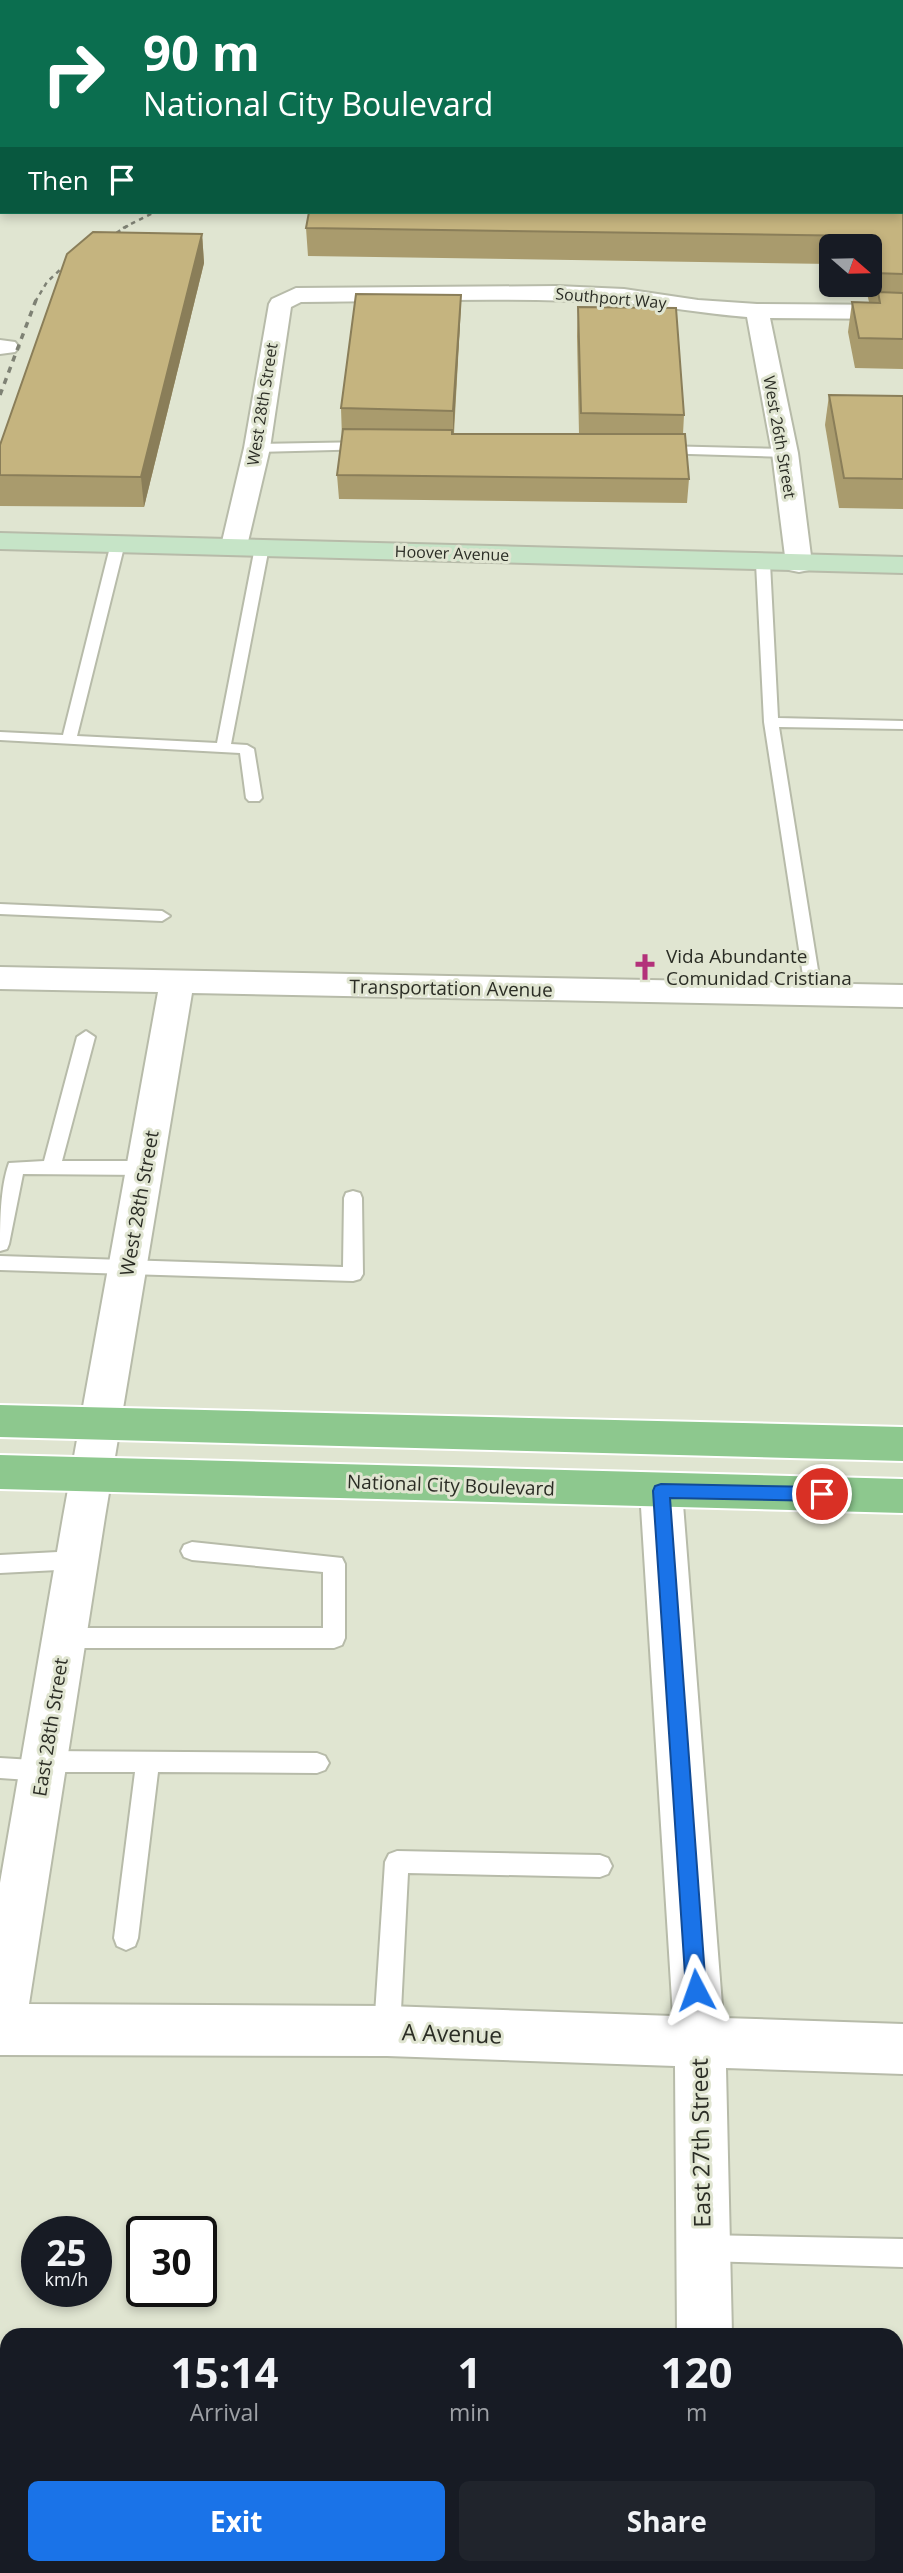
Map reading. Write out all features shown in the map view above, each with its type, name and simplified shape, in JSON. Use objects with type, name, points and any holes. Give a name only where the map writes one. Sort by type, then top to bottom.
[{"type":"main road","points":[[0,1421],[903,1444]]},
{"type":"main road","name":"National City Boulevard","points":[[0,1472],[903,1496]]},
{"type":"street","name":"Southport Way","points":[[320,293],[624,296],[698,307],[757,311],[903,312]]},
{"type":"street","name":"West 28th Street","points":[[234,546],[257,448],[280,303],[296,295],[320,293]]},
{"type":"street","name":"West 26th Street","points":[[757,311],[785,453],[799,564]]},
{"type":"street","name":"Hoover Avenue","points":[[0,541],[763,564],[903,565]]},
{"type":"street","name":"Transportation Avenue","points":[[0,978],[903,996]]},
{"type":"street","name":"West 28th Street","points":[[100,1423],[177,982]]},
{"type":"street","name":"East 28th Street","points":[[0,2029],[29,1767],[65,1638],[100,1423]]},
{"type":"street","name":"East 27th Street","points":[[661,1491],[700,2044],[705,2328]]},
{"type":"street","name":"A Avenue","points":[[0,2029],[387,2032],[903,2049]]},
{"type":"lane","points":[[257,448],[376,446]]},
{"type":"lane","points":[[646,450],[785,453]]},
{"type":"lane","points":[[69,740],[118,543]]},
{"type":"lane","points":[[223,748],[262,547]]},
{"type":"lane","points":[[763,564],[771,723],[814,995]]},
{"type":"lane","points":[[771,723],[903,725]]},
{"type":"lane","points":[[0,736],[247,749],[254,798]]},
{"type":"lane","points":[[0,909],[162,916]]},
{"type":"lane","points":[[51,1167],[86,1037]]},
{"type":"lane","points":[[0,1244],[8,1168],[145,1168]]},
{"type":"lane","points":[[0,1263],[353,1274],[353,1198]]},
{"type":"lane","points":[[65,1638],[334,1638],[334,1564],[192,1551]]},
{"type":"lane","points":[[0,1564],[77,1560]]},
{"type":"lane","points":[[29,1767],[148,1762],[317,1763]]},
{"type":"lane","points":[[126,1938],[148,1762]]},
{"type":"lane","points":[[387,2032],[397,1862],[600,1866]]},
{"type":"lane","points":[[703,2248],[903,2253]]},
{"type":"building","points":[[309,214],[903,214],[903,274],[882,273],[882,234],[306,228]]},
{"type":"building","points":[[93,232],[202,234],[141,477],[0,475],[0,445],[67,254]]},
{"type":"building","points":[[882,292],[903,293],[903,339],[859,338],[852,302],[880,303]]},
{"type":"building","points":[[356,294],[461,295],[453,411],[341,408]]},
{"type":"building","points":[[578,307],[676,308],[684,415],[581,413]]},
{"type":"building","points":[[829,395],[903,396],[903,479],[844,478]]},
{"type":"building","points":[[343,429],[452,430],[452,434],[685,434],[689,479],[337,475]]},
{"type":"railway","points":[[131,224],[151,214]]},
{"type":"railway","points":[[101,242],[131,224]]},
{"type":"railway","points":[[123,228],[131,224]]},
{"type":"railway","points":[[36,301],[47,282],[77,254]]},
{"type":"railway","points":[[0,395],[36,301]]},
{"type":"place","name":"Vida Abundante Comunidad Cristiana","points":[[645,967]]},
{"type":"route","points":[[696,1990],[661,1491],[822,1494]]}]
